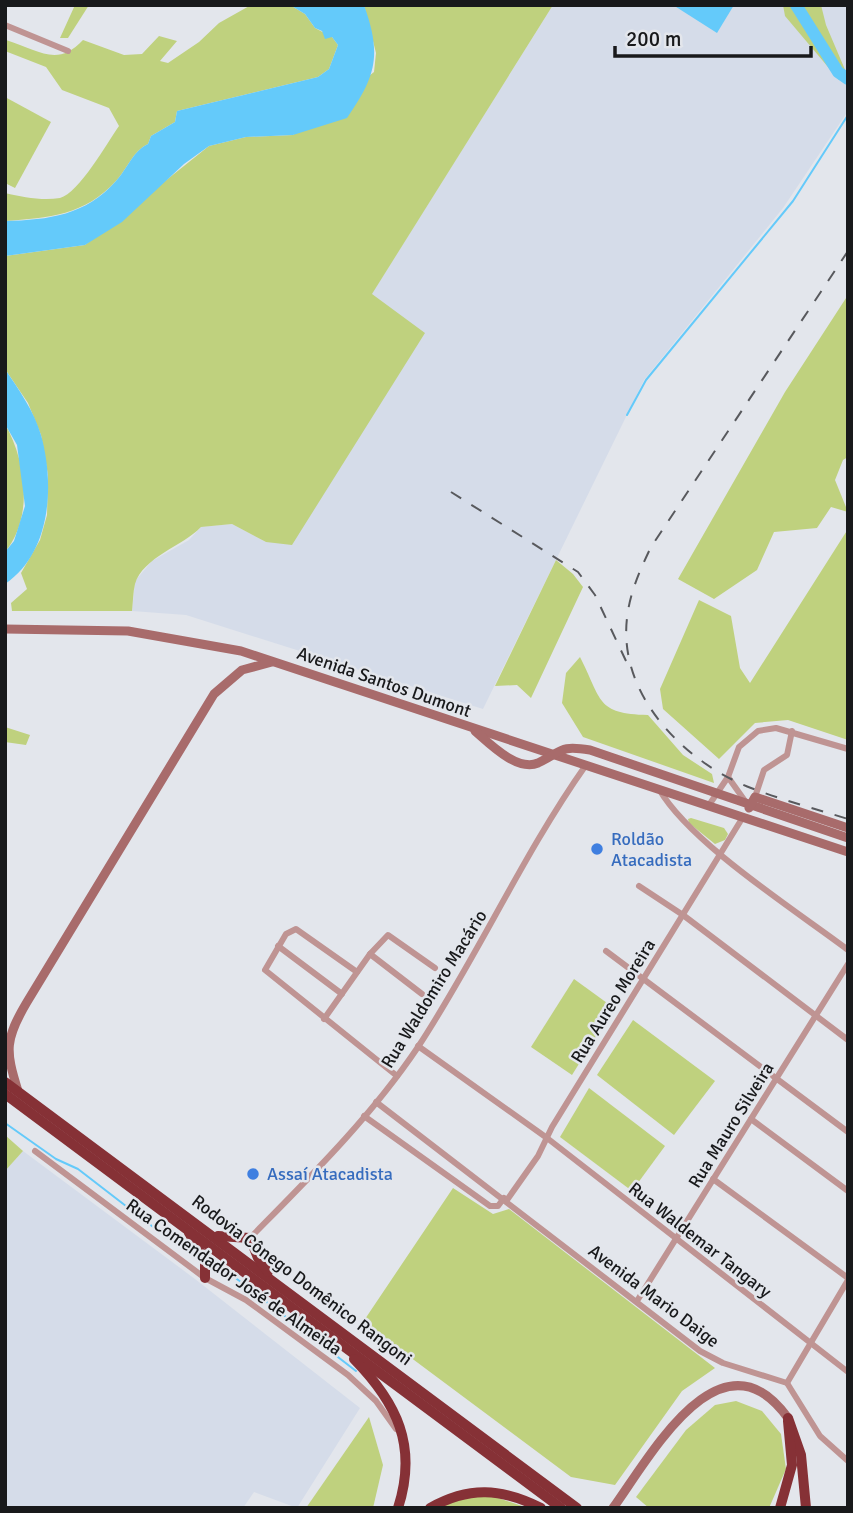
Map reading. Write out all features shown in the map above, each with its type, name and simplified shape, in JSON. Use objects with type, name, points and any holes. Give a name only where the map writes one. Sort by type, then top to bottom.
[{"type":"highway","name":"Rodovia Cônego Domênico Rangoni","points":[[5,1082],[577,1508]]},
{"type":"highway","name":"Rodovia Cônego Domênico Rangoni","points":[[5,1094],[561,1508]]},
{"type":"highway","points":[[183,1225],[204,1254],[207,1268],[205,1278]]},
{"type":"highway","points":[[212,1235],[232,1239],[250,1238],[258,1258],[278,1284]]},
{"type":"highway","points":[[336,1339],[383,1392],[404,1438],[406,1469],[398,1508]]},
{"type":"highway","points":[[780,1508],[792,1465],[786,1427],[788,1418]]},
{"type":"highway","points":[[788,1418],[801,1455],[806,1508]]},
{"type":"highway","points":[[430,1508],[460,1494],[491,1491],[505,1493],[541,1508]]},
{"type":"main road","name":"Avenida Santos Dumont","points":[[5,629],[128,631],[210,644],[273,662],[848,852]]},
{"type":"main road","points":[[18,1091],[8,1057],[8,1042],[27,1002],[214,694],[242,670],[273,662]]},
{"type":"main road","points":[[471,728],[502,753],[525,764],[539,762],[550,753],[571,748],[590,750],[715,793],[848,828]]},
{"type":"main road","points":[[743,817],[752,801]]},
{"type":"main road","points":[[752,801],[848,838]]},
{"type":"main road","points":[[613,1508],[667,1435],[697,1401],[725,1387],[745,1387],[774,1401],[788,1418]]},
{"type":"street","points":[[5,25],[68,51]]},
{"type":"street","points":[[709,805],[728,777],[735,754],[752,735],[776,728],[848,749]]},
{"type":"street","points":[[728,777],[739,796],[752,801],[764,770],[787,755],[792,731]]},
{"type":"street","name":"Rua Waldomiro Macário","points":[[250,1238],[364,1116],[397,1076],[418,1046],[586,765]]},
{"type":"street","points":[[659,789],[669,807],[722,853],[848,950]]},
{"type":"street","name":"Rua Aureo Moreira","points":[[505,1199],[547,1138],[743,817]]},
{"type":"street","points":[[639,886],[683,915],[848,1040]]},
{"type":"street","points":[[357,972],[296,929],[286,934],[265,970],[397,1076]]},
{"type":"street","points":[[324,1019],[370,954],[388,935],[435,968]]},
{"type":"street","points":[[278,946],[342,993]]},
{"type":"street","points":[[606,951],[778,1077],[848,1132]]},
{"type":"street","points":[[370,954],[422,994]]},
{"type":"street","name":"Rua Mauro Silveira","points":[[637,1301],[848,964]]},
{"type":"street","name":"Rua Waldemar Tangary","points":[[418,1046],[547,1138],[848,1372]]},
{"type":"street","name":"Avenida Mario Daige","points":[[376,1102],[710,1357],[787,1383]]},
{"type":"street","points":[[364,1116],[490,1206],[498,1206],[505,1199]]},
{"type":"street","points":[[751,1119],[848,1191]]},
{"type":"street","points":[[412,1150],[422,1137]]},
{"type":"street","name":"Rua Comendador José de Almeida","points":[[35,1151],[205,1278],[246,1300],[358,1384],[404,1438]]},
{"type":"street","points":[[445,1174],[454,1161]]},
{"type":"street","points":[[713,1179],[848,1279],[787,1383],[820,1436],[848,1461]]},
{"type":"shaded area","points":[[553,5],[848,5],[848,111],[783,208],[644,380],[483,709],[186,615],[132,611],[135,581],[152,561],[189,540],[201,527],[232,524],[266,542],[424,334],[371,295]]},
{"type":"shaded area","points":[[23,1151],[195,1279],[360,1408],[297,1508],[254,1492],[243,1508],[5,1508],[5,1171]]},
{"type":"green space","points":[[75,5],[89,5],[68,38],[60,38]]},
{"type":"green space","points":[[251,5],[290,5],[305,14],[315,28],[332,37],[338,45],[329,69],[318,77],[177,111],[175,122],[151,136],[148,144],[134,156],[116,181],[92,201],[65,213],[5,221],[5,193],[46,199],[60,198],[67,194],[84,178],[119,126],[109,108],[62,90],[46,67],[5,51],[6,40],[38,52],[56,55],[74,48],[83,40],[124,55],[142,54],[159,36],[177,41],[160,61],[168,63],[199,42],[219,23]]},
{"type":"green space","points":[[364,5],[553,5],[372,294],[425,333],[292,545],[266,542],[232,524],[201,527],[146,566],[134,587],[132,611],[12,611],[11,603],[27,589],[21,573],[40,540],[47,515],[48,475],[41,435],[28,403],[5,369],[5,256],[85,245],[209,146],[246,137],[293,135],[374,72],[376,53]]},
{"type":"green space","points":[[783,5],[821,5],[826,25],[846,72],[839,80],[785,16]]},
{"type":"green space","points":[[5,97],[51,122],[15,188],[5,183]]},
{"type":"green space","points":[[848,295],[848,457],[843,460],[835,480],[848,512],[831,507],[817,528],[774,532],[757,570],[714,599],[678,579],[785,392]]},
{"type":"green space","points":[[5,424],[18,455],[24,489],[20,522],[5,552]]},
{"type":"green space","points":[[848,529],[848,740],[788,720],[755,723],[719,759],[663,709],[660,689],[699,600],[731,616],[740,668],[750,683]]},
{"type":"green space","points":[[556,560],[573,574],[583,587],[531,698],[517,685],[495,686]]},
{"type":"green space","points":[[580,657],[597,694],[609,708],[619,712],[648,715],[683,755],[712,774],[714,783],[583,737],[562,703],[566,673]]},
{"type":"green space","points":[[5,727],[30,735],[26,745],[5,742]]},
{"type":"green space","points":[[688,819],[724,828],[728,834],[725,840],[715,844],[689,823]]},
{"type":"green space","points":[[574,979],[614,1008],[572,1075],[531,1047]]},
{"type":"green space","points":[[633,1020],[715,1081],[674,1135],[597,1075]]},
{"type":"green space","points":[[589,1088],[665,1146],[632,1191],[560,1137]]},
{"type":"green space","points":[[5,1135],[23,1151],[5,1171]]},
{"type":"green space","points":[[453,1188],[493,1214],[509,1209],[715,1368],[682,1391],[615,1485],[571,1477],[363,1322]]},
{"type":"green space","points":[[736,1401],[762,1411],[781,1434],[786,1469],[769,1508],[649,1508],[636,1497],[686,1430],[715,1405]]},
{"type":"green space","points":[[369,1417],[383,1465],[373,1508],[306,1508]]},
{"type":"green space","points":[[489,1495],[528,1508],[440,1508],[461,1498]]},
{"type":"water","points":[[290,5],[364,5],[373,38],[373,64],[364,90],[347,118],[293,135],[246,137],[209,146],[184,164],[122,222],[85,245],[5,256],[5,221],[52,217],[92,201],[116,181],[134,156],[148,144],[151,136],[175,122],[177,111],[318,77],[329,69],[338,45],[332,37],[325,39],[322,31],[315,28],[305,14]]},
{"type":"water","points":[[673,5],[734,5],[717,33]]},
{"type":"water","points":[[5,369],[26,401],[38,426],[48,475],[48,496],[46,517],[32,555],[20,571],[5,584],[5,552],[14,541],[25,506],[17,445],[5,424]]},
{"type":"waterway","points":[[796,5],[838,72],[848,79]]},
{"type":"waterway","points":[[627,415],[646,380],[793,201],[848,115]]},
{"type":"waterway","points":[[5,1123],[56,1159],[78,1169],[170,1240],[199,1257]]},
{"type":"waterway","points":[[211,1259],[356,1371]]},
{"type":"railway","points":[[848,251],[651,547],[630,599],[627,618],[627,646],[633,673],[660,722],[680,743],[702,761],[751,788],[848,819]]},
{"type":"railway","points":[[451,492],[578,572],[595,595],[626,661]]},
{"type":"place","name":"Roldão Atacadista","points":[[597,849]]},
{"type":"place","name":"Assaí Atacadista","points":[[253,1174]]}]
